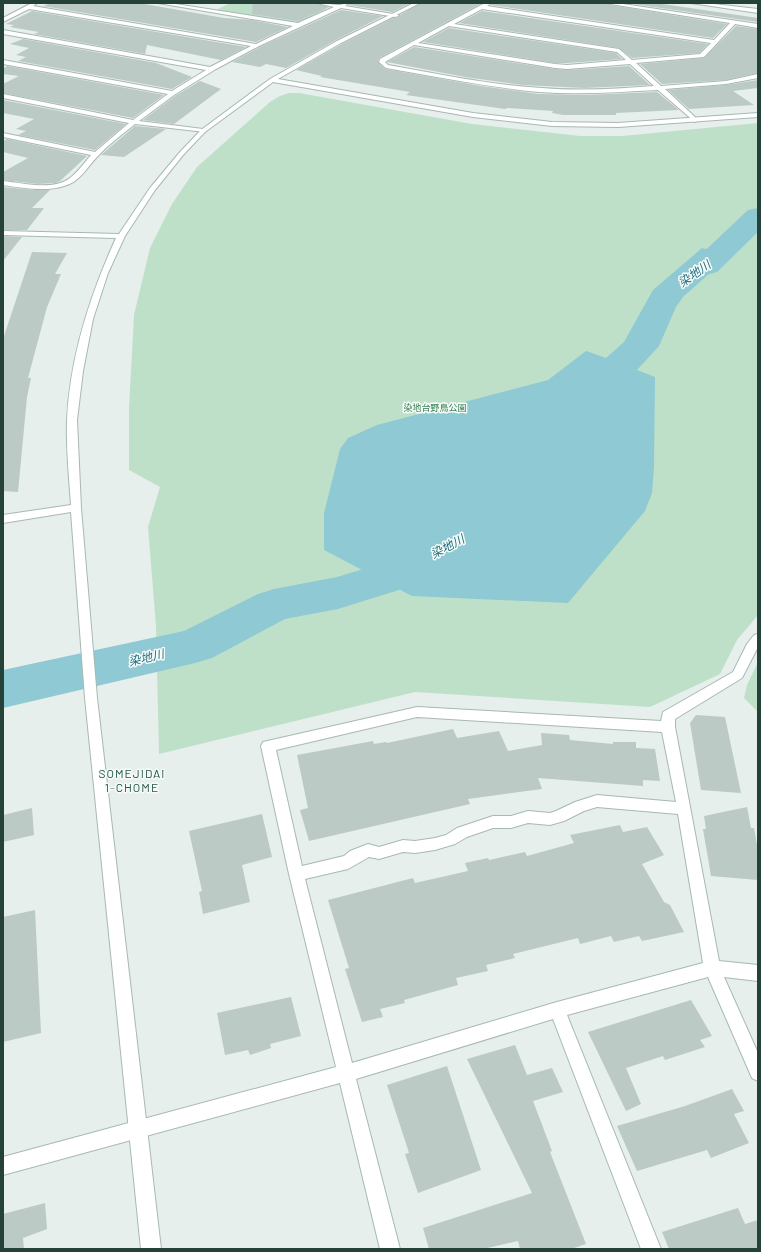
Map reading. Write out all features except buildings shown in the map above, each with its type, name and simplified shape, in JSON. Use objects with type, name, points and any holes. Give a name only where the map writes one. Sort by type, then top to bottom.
[{"type":"street","points":[[3,20],[35,3]]},
{"type":"street","points":[[160,3],[298,25]]},
{"type":"street","points":[[319,3],[396,14]]},
{"type":"street","points":[[3,183],[54,187],[69,183],[96,154],[172,93],[210,69],[298,25],[347,3]]},
{"type":"street","points":[[151,1249],[91,698],[76,508],[72,420],[78,371],[89,319],[104,273],[121,236],[152,189],[182,153],[203,131],[272,80],[339,42],[418,3]]},
{"type":"street","points":[[489,3],[415,44],[382,60],[382,62],[386,66],[500,85],[540,90],[602,91],[660,88],[727,83],[758,76]]},
{"type":"street","points":[[606,3],[758,26]]},
{"type":"street","points":[[693,3],[758,11]]},
{"type":"street","points":[[27,7],[255,46]]},
{"type":"street","points":[[482,7],[716,42]]},
{"type":"street","points":[[415,44],[559,67],[699,57],[705,54],[733,23]]},
{"type":"street","points":[[450,25],[621,52],[695,120]]},
{"type":"street","points":[[3,32],[210,69]]},
{"type":"street","points":[[3,62],[172,93]]},
{"type":"street","points":[[272,80],[473,115],[519,121],[560,124],[611,125],[758,115]]},
{"type":"street","points":[[3,96],[134,122],[203,131]]},
{"type":"street","points":[[3,135],[96,154]]},
{"type":"street","points":[[3,233],[121,236]]},
{"type":"street","points":[[3,519],[76,508]]},
{"type":"street","points":[[758,638],[751,647],[738,675],[668,716],[668,726],[712,968],[758,1072]]},
{"type":"street","points":[[390,1249],[296,874],[268,746],[417,712],[668,726]]},
{"type":"street","points":[[296,874],[348,862],[355,856],[368,850],[379,853],[403,846],[415,847],[436,844],[450,840],[462,832],[493,822],[511,822],[528,817],[550,819],[559,817],[580,806],[597,801],[684,809]]},
{"type":"street","points":[[3,1166],[346,1073],[557,1010],[712,968],[758,973]]},
{"type":"street","points":[[557,1010],[650,1249]]},
{"type":"green space","points":[[230,3],[306,3],[325,6],[326,9],[300,22],[216,10]]},
{"type":"green space","name":"染地台野鳥公園","points":[[289,93],[299,93],[472,124],[580,136],[622,136],[758,123],[758,615],[737,640],[720,674],[650,707],[415,692],[159,754],[156,626],[148,527],[160,487],[129,470],[129,409],[134,315],[150,248],[172,204],[197,167],[270,102]]},
{"type":"green space","points":[[758,662],[758,712],[744,698],[747,685]]},
{"type":"water","points":[[744,220],[756,224],[723,254],[729,256],[683,297],[676,307],[659,346],[637,370],[655,377],[654,466],[652,493],[645,511],[568,603],[412,596],[324,550],[324,513],[340,449],[348,438],[377,425],[548,380],[586,351],[606,358],[624,342],[653,290],[702,248],[709,250]]},
{"type":"waterway","name":"染地川","points":[[706,266],[758,216]]},
{"type":"waterway","name":"染地川","points":[[3,689],[195,646],[274,605],[338,593],[386,578],[437,550]]},
{"type":"district","name":"SOMEJIDAI 1-CHOME","points":[[132,780]]}]
